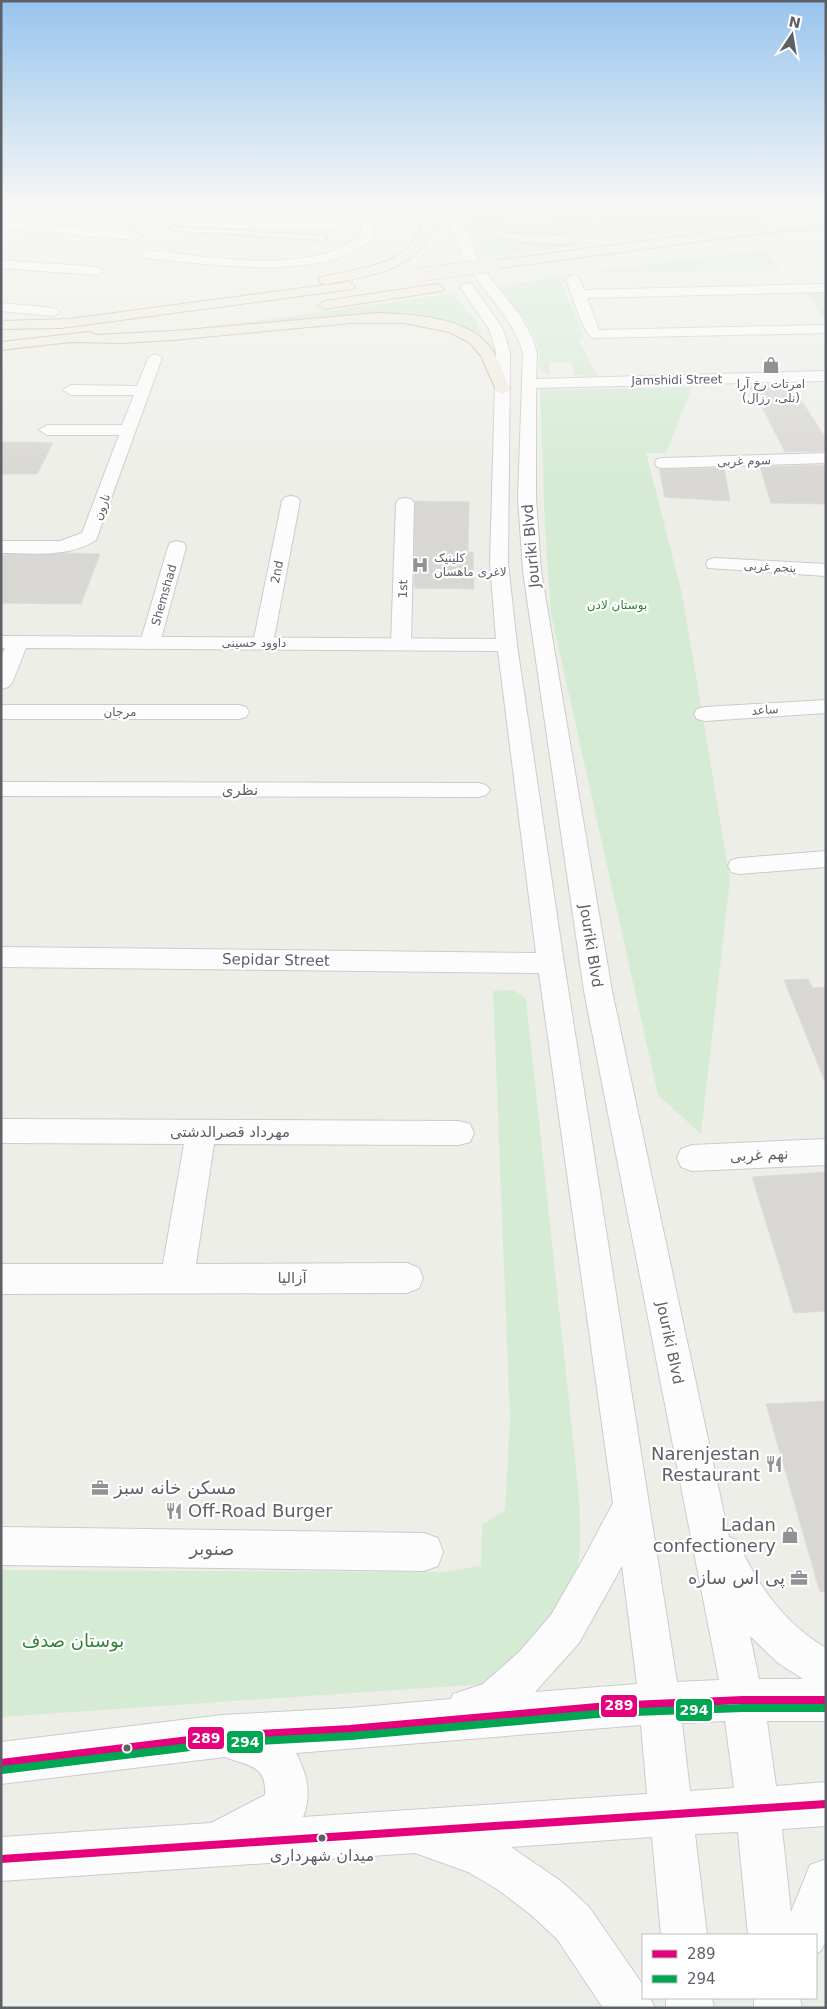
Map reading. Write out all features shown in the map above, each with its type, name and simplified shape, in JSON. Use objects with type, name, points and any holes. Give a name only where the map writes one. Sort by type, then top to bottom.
[{"type":"highway","points":[[221,303],[241,299]]},
{"type":"highway","points":[[1,325],[77,321],[252,299]]},
{"type":"highway","points":[[313,307],[368,299]]},
{"type":"highway","points":[[3,343],[171,328],[294,310]]},
{"type":"highway","points":[[71,338],[108,340],[157,337],[374,318],[420,321],[457,330],[477,341],[485,350],[502,390]]},
{"type":"highway","points":[[3,343],[77,321]]},
{"type":"street","name":"Jouriki Blvd","points":[[474,299],[496,328],[503,352],[499,563],[507,645],[551,963],[660,1704],[684,1934]]},
{"type":"street","name":"Jouriki Blvd","points":[[500,299],[508,308],[526,339],[530,353],[527,498],[532,571],[598,990],[742,1700],[758,1810],[771,1934]]},
{"type":"street","points":[[580,299],[594,334],[826,329]]},
{"type":"street","points":[[1,307],[53,312]]},
{"type":"street","name":"نارون","points":[[1,547],[69,547],[86,541],[94,528],[155,358]]},
{"type":"street","name":"Jamshidi Street","points":[[528,384],[826,376]]},
{"type":"street","points":[[71,390],[143,391]]},
{"type":"street","points":[[47,430],[130,430]]},
{"type":"street","name":"سوم غربی","points":[[663,463],[826,458]]},
{"type":"street","name":"2nd","points":[[263,643],[291,501]]},
{"type":"street","name":"1st","points":[[401,644],[405,503]]},
{"type":"street","name":"Shemshad","points":[[150,643],[177,547]]},
{"type":"street","points":[[499,563],[532,571]]},
{"type":"street","name":"پنجم غربی","points":[[715,564],[826,570]]},
{"type":"street","points":[[1,683],[10,642]]},
{"type":"street","name":"داوود حسینی","points":[[10,642],[507,645]]},
{"type":"street","name":"ساعد","points":[[705,714],[826,706]]},
{"type":"street","name":"مرجان","points":[[1,712],[238,712]]},
{"type":"street","name":"نظری","points":[[1,789],[478,790]]},
{"type":"street","points":[[740,866],[826,859]]},
{"type":"street","name":"Sepidar Street","points":[[1,957],[551,963]]},
{"type":"street","name":"مهرداد قصرالدشتی","points":[[1,1131],[459,1133]]},
{"type":"street","points":[[177,1278],[200,1132]]},
{"type":"street","name":"نهم غربی","points":[[692,1158],[826,1152]]},
{"type":"street","name":"آزالیا","points":[[1,1279],[407,1278]]},
{"type":"street","points":[[420,1723],[495,1702],[534,1666],[565,1629],[600,1568],[632,1504]]},
{"type":"street","points":[[704,1506],[728,1567],[747,1600],[772,1633],[815,1665],[826,1670]]},
{"type":"street","name":"صنوبر","points":[[1,1546],[424,1552]]},
{"type":"street","points":[[1,1762],[222,1736],[420,1723],[608,1706],[742,1700],[826,1700]]},
{"type":"street","points":[[216,1844],[284,1808],[288,1796],[283,1768],[270,1752],[258,1745],[222,1736]]},
{"type":"street","points":[[1,1859],[826,1804]]},
{"type":"street","points":[[411,1831],[479,1854],[513,1873],[546,1898],[573,1923],[631,2008]]},
{"type":"street","points":[[805,1934],[826,1881]]},
{"type":"green space","points":[[417,299],[456,299],[475,319],[482,335],[455,326],[404,316],[161,334]]},
{"type":"green space","points":[[507,299],[568,299],[584,338],[578,340],[598,376],[574,375],[571,362],[549,362],[550,376],[539,369],[537,345],[528,324]]},
{"type":"green space","points":[[810,299],[826,299],[826,321]]},
{"type":"green space","name":"بوستان لادن","points":[[692,387],[666,453],[646,453],[682,594],[730,879],[701,1134],[658,1095],[551,614],[545,528],[540,390]]},
{"type":"green space","name":"بوستان صدف","points":[[514,990],[526,999],[579,1495],[579,1562],[571,1584],[562,1599],[538,1630],[485,1684],[1,1717],[1,1570],[443,1572],[481,1566],[482,1525],[505,1510],[510,1419],[493,991]]},
{"type":"building","points":[[791,384],[826,439],[826,451],[785,452],[761,405],[759,405],[748,385]]},
{"type":"building","points":[[1,442],[53,443],[37,474],[1,474]]},
{"type":"building","points":[[826,465],[826,504],[771,503],[760,467]]},
{"type":"building","points":[[724,468],[730,501],[665,497],[659,469]]},
{"type":"building","points":[[415,501],[469,502],[468,552],[473,552],[474,589],[414,588]]},
{"type":"building","points":[[100,554],[81,604],[1,603],[1,555]]},
{"type":"building","points":[[808,979],[813,988],[826,987],[825,1082],[784,980]]},
{"type":"building","points":[[826,1172],[826,1311],[794,1313],[752,1177]]},
{"type":"building","points":[[826,1401],[826,1591],[820,1592],[766,1404]]},
{"type":"transit line","name":"289","points":[[1,1763],[222,1736],[350,1729],[608,1706],[743,1700],[826,1700]]},
{"type":"transit line","name":"294","points":[[2,1770],[223,1743],[351,1736],[608,1713],[743,1708],[826,1708]]},
{"type":"transit line","name":"289","points":[[1,1859],[826,1804]]},
{"type":"place","name":"امرتات رخ آرا (نلی، رزال)","points":[[771,365]]},
{"type":"place","name":"کلینیک لاغری ماهسان","points":[[420,565]]},
{"type":"place","name":"Narenjestan Restaurant","points":[[774,1464]]},
{"type":"place","name":"مسکن خانه سبز","points":[[100,1488]]},
{"type":"place","name":"Off-Road Burger","points":[[174,1511]]},
{"type":"place","name":"Ladan confectionery","points":[[790,1535]]},
{"type":"place","name":"پی اس سازه","points":[[799,1578]]},
{"type":"place","name":"میدان شهرداری","points":[[322,1838]]}]
